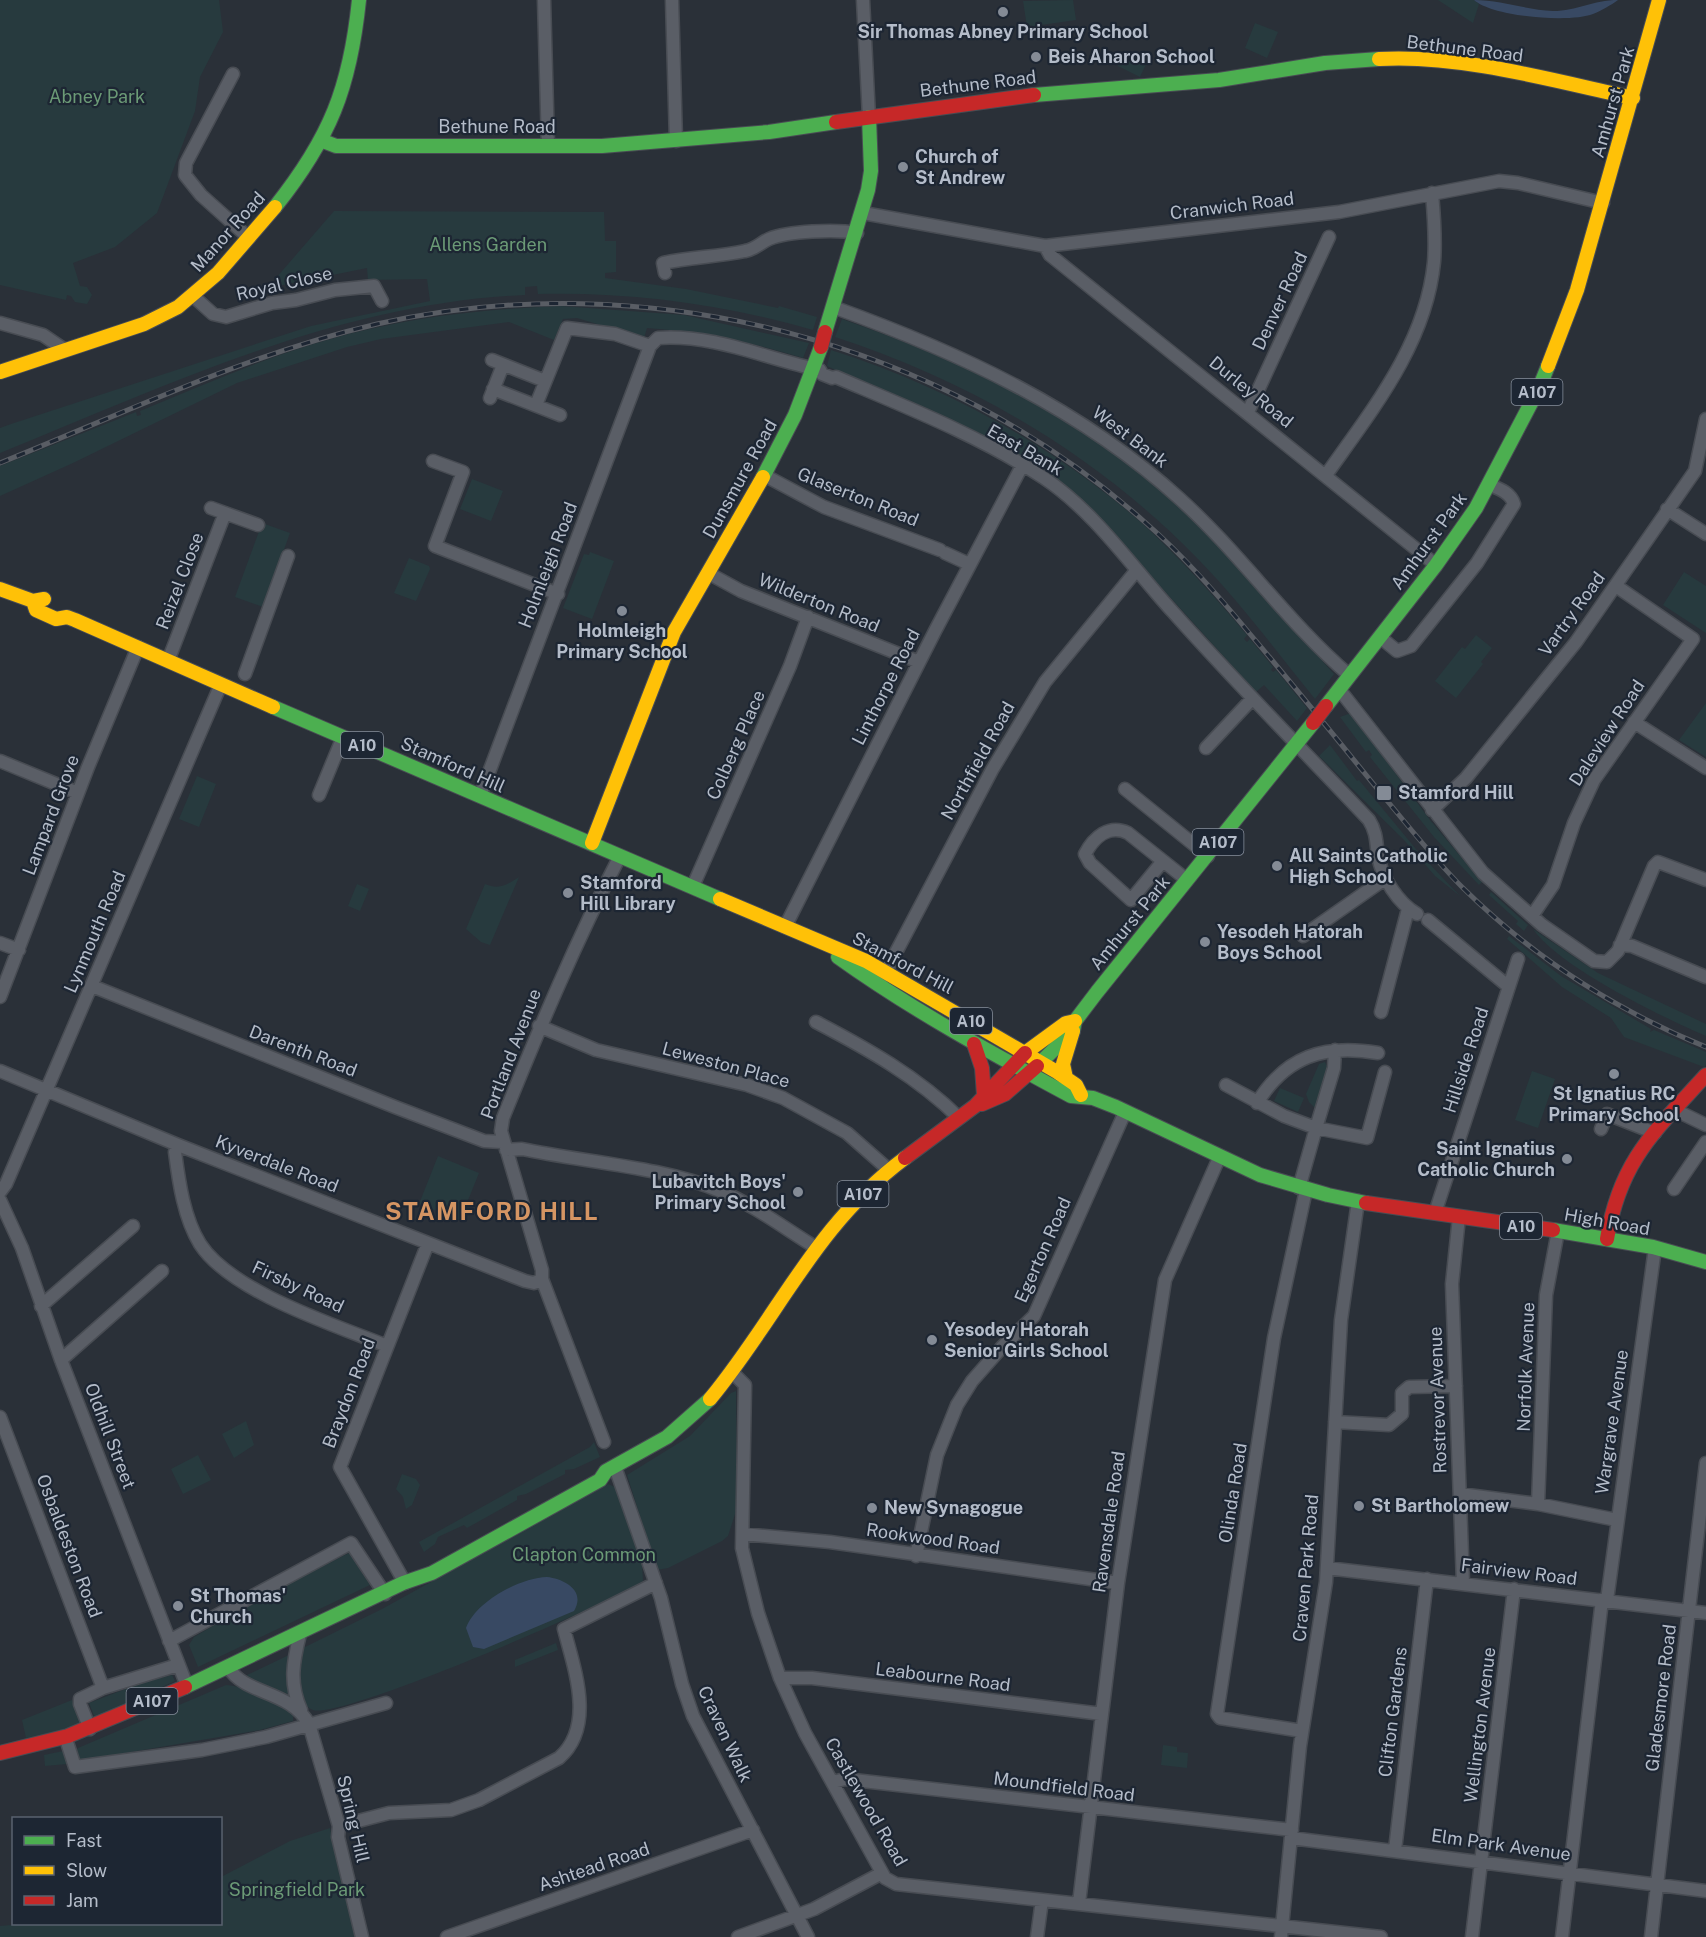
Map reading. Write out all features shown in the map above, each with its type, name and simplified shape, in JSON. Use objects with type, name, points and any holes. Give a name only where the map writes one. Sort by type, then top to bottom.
[{"type":"main road","name":"Manor Road","points":[[0,372],[149,322],[168,314],[194,296],[285,196],[323,141],[343,97],[351,70],[359,0]]},
{"type":"main road","name":"Amhurst Park","points":[[1041,1062],[1074,1026],[1187,880],[1297,744],[1436,565],[1490,485],[1545,376],[1573,302],[1633,98],[1659,0]]},
{"type":"main road","name":"Bethune Road","points":[[323,141],[336,146],[602,146],[676,141],[769,132],[999,98],[1219,80],[1325,63],[1401,58],[1504,70],[1633,98]]},
{"type":"main road","name":"Dunsmure Road","points":[[592,843],[674,632],[764,475],[817,370],[825,332],[863,213],[871,171],[869,117]]},
{"type":"main road","name":"Stamford Hill","points":[[0,589],[33,601],[42,598],[62,607],[67,617],[886,971],[1041,1062],[1076,1085],[1081,1095]]},
{"type":"main road","name":"Stamford Hill","points":[[824,945],[878,986],[923,1014],[1011,1066],[1060,1091],[1071,1096],[1081,1095],[1125,1112],[1219,1158],[1303,1189],[1358,1201]]},
{"type":"main road","points":[[923,1014],[933,998]]},
{"type":"main road","name":"Amhurst Park","points":[[1024,1053],[1066,1023],[1074,1026]]},
{"type":"main road","name":"A107","points":[[1066,1078],[1063,1064],[1074,1026]]},
{"type":"main road","points":[[974,1044],[982,1068],[983,1101]]},
{"type":"main road","name":"A107","points":[[983,1101],[1024,1053]]},
{"type":"main road","name":"A107","points":[[424,1572],[432,1573],[600,1480],[610,1469],[657,1443],[684,1424],[711,1400],[732,1372],[815,1247],[834,1224],[889,1170],[983,1101],[1028,1075],[1041,1062]]},
{"type":"main road","points":[[1607,1239],[1620,1183],[1655,1133],[1706,1075]]},
{"type":"main road","name":"A107","points":[[983,1101],[1060,1091]]},
{"type":"main road","name":"High Road","points":[[1358,1201],[1607,1239],[1655,1248],[1706,1262]]},
{"type":"main road","name":"A107","points":[[0,1753],[66,1739],[230,1668],[405,1583],[424,1572],[427,1565],[457,1545],[565,1483],[597,1468],[610,1469]]},
{"type":"street","points":[[544,0],[548,145]]},
{"type":"street","points":[[672,0],[676,141]]},
{"type":"street","points":[[863,0],[869,117]]},
{"type":"street","points":[[233,74],[186,163],[185,175],[201,195],[249,238]]},
{"type":"street","name":"Cranwich Road","points":[[863,213],[1045,246],[1339,212],[1499,181],[1518,183],[1603,203]]},
{"type":"street","points":[[1326,475],[1390,381],[1417,327],[1428,296],[1433,264],[1435,237],[1432,193]]},
{"type":"street","points":[[665,273],[663,263],[703,256],[714,258],[755,249],[769,239],[829,230],[856,233]]},
{"type":"street","name":"Denver Road","points":[[1248,412],[1329,237]]},
{"type":"street","name":"Durley Road","points":[[1045,246],[1050,255],[1436,565]]},
{"type":"street","name":"Royal Close","points":[[194,296],[213,314],[226,317],[272,303],[364,287],[374,286],[382,301]]},
{"type":"street","name":"West Bank","points":[[833,307],[946,351],[1016,385],[1086,426],[1187,505],[1262,583],[1328,657],[1349,675]]},
{"type":"street","points":[[0,322],[44,334],[65,350]]},
{"type":"street","points":[[536,405],[566,330],[570,327],[615,334],[650,346]]},
{"type":"street","name":"East Bank","points":[[650,346],[658,338],[678,337],[746,349],[817,370],[919,413],[1044,479],[1071,500],[1251,700],[1297,744]]},
{"type":"street","name":"Holmleigh Road","points":[[480,796],[650,346]]},
{"type":"street","points":[[545,381],[497,362],[491,394],[536,405],[560,415]]},
{"type":"street","name":"Vartry Road","points":[[1432,810],[1466,778],[1501,737],[1576,642],[1616,586],[1695,471],[1704,443],[1706,419]]},
{"type":"street","points":[[433,461],[465,473],[435,546],[558,594]]},
{"type":"street","name":"Linthorpe Road","points":[[785,927],[969,564],[1022,466]]},
{"type":"street","name":"Glaserton Road","points":[[764,475],[824,507],[942,551],[969,564]]},
{"type":"street","points":[[1380,637],[1397,651],[1411,646],[1477,563],[1514,504],[1512,498],[1506,493],[1490,485]]},
{"type":"street","points":[[211,508],[258,525]]},
{"type":"street","points":[[1667,509],[1706,534]]},
{"type":"street","name":"Reizel Close","points":[[168,661],[225,513]]},
{"type":"street","points":[[245,674],[288,556]]},
{"type":"street","name":"Northfield Road","points":[[878,986],[998,761],[1044,682],[1136,571]]},
{"type":"street","name":"Wilderton Road","points":[[708,573],[741,591],[919,662]]},
{"type":"street","name":"Daleview Road","points":[[1532,916],[1554,885],[1574,823],[1594,780],[1694,639],[1616,586]]},
{"type":"street","name":"Colberg Place","points":[[693,886],[790,666],[808,617]]},
{"type":"street","name":"Lampard Grove","points":[[0,997],[78,793],[138,647]]},
{"type":"street","name":"Lynmouth Road","points":[[0,1199],[220,684]]},
{"type":"street","points":[[1339,689],[1483,873],[1532,916],[1594,960],[1604,962],[1614,956],[1654,866],[1658,862],[1706,880]]},
{"type":"street","points":[[1206,748],[1251,700]]},
{"type":"street","points":[[1634,722],[1706,768]]},
{"type":"street","points":[[320,795],[343,737]]},
{"type":"street","points":[[1297,744],[1369,820],[1376,832],[1378,857],[1386,878],[1418,914],[1509,987]]},
{"type":"street","points":[[0,761],[78,793]]},
{"type":"street","points":[[1125,789],[1208,856]]},
{"type":"street","points":[[1163,861],[1131,900],[1090,863],[1085,854],[1090,845],[1112,828],[1128,833],[1187,880]]},
{"type":"street","name":"Portland Avenue","points":[[604,1442],[542,1279],[504,1146],[503,1118],[566,965],[620,856]]},
{"type":"street","points":[[1303,936],[1386,878]]},
{"type":"street","points":[[1382,1012],[1418,914]]},
{"type":"street","points":[[0,943],[19,950]]},
{"type":"street","points":[[1620,945],[1632,946],[1706,977]]},
{"type":"street","name":"Hillside Road","points":[[1435,1213],[1518,959]]},
{"type":"street","name":"Darenth Road","points":[[92,986],[484,1141],[688,1180],[719,1190],[815,1247]]},
{"type":"street","points":[[816,1022],[887,1062],[940,1099],[959,1118]]},
{"type":"street","name":"Leweston Place","points":[[539,1026],[596,1050],[747,1086],[790,1101],[847,1133],[889,1170]]},
{"type":"street","points":[[1257,1103],[1269,1083],[1293,1064],[1319,1052],[1335,1050],[1378,1053]]},
{"type":"street","points":[[1303,1189],[1316,1128],[1334,1068],[1335,1050]]},
{"type":"street","name":"Kyverdale Road","points":[[0,1071],[178,1145],[525,1281],[534,1283],[542,1279]]},
{"type":"street","points":[[1226,1086],[1257,1103],[1316,1128],[1367,1138],[1384,1072]]},
{"type":"street","points":[[1675,1110],[1706,1125]]},
{"type":"street","name":"Egerton Road","points":[[916,1556],[938,1455],[957,1405],[979,1372],[1034,1316],[1125,1112]]},
{"type":"street","points":[[1601,1129],[1607,1114],[1655,1133]]},
{"type":"street","points":[[1674,1189],[1706,1142]]},
{"type":"street","name":"Firsby Road","points":[[178,1145],[176,1160],[187,1215],[201,1245],[213,1259],[243,1283],[285,1304],[387,1346]]},
{"type":"street","name":"Ravensdale Road","points":[[1079,1903],[1119,1583],[1165,1280],[1219,1158]]},
{"type":"street","name":"Olinda Road","points":[[1302,1731],[1220,1718],[1216,1714],[1274,1338],[1303,1189]]},
{"type":"street","name":"Oldhill Street","points":[[0,1199],[22,1248],[61,1360],[187,1686]]},
{"type":"street","name":"Craven Park Road","points":[[1282,1931],[1302,1731],[1313,1676],[1327,1568],[1341,1320],[1358,1201]]},
{"type":"street","name":"Rostrevor Avenue","points":[[1459,1217],[1452,1284],[1464,1583]]},
{"type":"street","points":[[41,1306],[133,1226]]},
{"type":"street","name":"Norfolk Avenue","points":[[1538,1504],[1546,1295],[1558,1232]]},
{"type":"street","name":"Braydon Road","points":[[405,1583],[340,1467],[428,1243]]},
{"type":"street","name":"Wargrave Avenue","points":[[1562,1937],[1604,1600],[1655,1248]]},
{"type":"street","points":[[61,1360],[162,1271]]},
{"type":"street","name":"Castlewood Road","points":[[732,1372],[742,1380],[746,1393],[742,1548],[758,1613],[780,1678],[805,1733],[882,1873],[896,1884],[1079,1903],[1282,1931],[1381,1937]]},
{"type":"street","points":[[1335,1422],[1389,1425],[1402,1414],[1402,1393],[1409,1387],[1456,1386]]},
{"type":"street","name":"Osbaldeston Road","points":[[0,1417],[103,1688]]},
{"type":"street","name":"Gladesmore Road","points":[[1651,1937],[1706,1463]]},
{"type":"street","name":"Craven Walk","points":[[610,1469],[656,1583],[693,1716],[799,1915],[808,1937]]},
{"type":"street","points":[[1460,1494],[1538,1504],[1617,1520]]},
{"type":"street","name":"Rookwood Road","points":[[743,1534],[830,1542],[1119,1583]]},
{"type":"street","points":[[169,1641],[351,1544],[385,1594]]},
{"type":"street","name":"Fairview Road","points":[[1327,1568],[1706,1613]]},
{"type":"street","name":"Clifton Gardens","points":[[1395,1850],[1426,1579]]},
{"type":"street","points":[[339,1826],[389,1813],[451,1810],[479,1800],[539,1770],[568,1750],[578,1718],[581,1694],[564,1629],[656,1583]]},
{"type":"street","name":"Wellington Avenue","points":[[1472,1937],[1514,1589]]},
{"type":"street","name":"Spring Hill","points":[[300,1634],[292,1684],[301,1712],[309,1724],[339,1826],[338,1837],[362,1937]]},
{"type":"street","points":[[90,1729],[80,1704],[81,1699],[103,1688],[178,1665]]},
{"type":"street","name":"Spring Hill","points":[[230,1668],[235,1678],[280,1697],[301,1712]]},
{"type":"street","name":"Leabourne Road","points":[[780,1678],[812,1678],[1102,1714]]},
{"type":"street","points":[[66,1739],[75,1767],[202,1750],[266,1737],[386,1703]]},
{"type":"street","name":"Moundfield Road","points":[[833,1782],[845,1779],[1291,1834]]},
{"type":"street","name":"Ashtead Road","points":[[447,1937],[753,1830]]},
{"type":"street","name":"Elm Park Avenue","points":[[1291,1834],[1706,1891]]},
{"type":"street","points":[[738,1937],[799,1915],[882,1873]]},
{"type":"street","points":[[1038,1937],[1042,1900]]},
{"type":"green space","name":"Abney Park","points":[[0,0],[219,0],[223,32],[200,77],[195,111],[157,213],[115,247],[73,263],[80,286],[87,287],[92,295],[87,304],[75,302],[71,296],[67,295],[66,300],[0,285]]},
{"type":"green space","points":[[1073,0],[1076,20],[1027,27],[1023,1]]},
{"type":"green space","points":[[1438,0],[1474,0],[1479,4],[1473,23]]},
{"type":"green space","points":[[1255,23],[1278,32],[1267,58],[1245,48]]},
{"type":"green space","points":[[1125,52],[1147,62],[1140,77],[1118,66]]},
{"type":"green space","name":"Allens Garden","points":[[334,211],[604,212],[605,241],[616,241],[616,272],[605,273],[605,278],[686,289],[778,308],[779,306],[817,317],[813,330],[711,307],[608,295],[538,294],[537,286],[525,287],[525,295],[456,301],[388,313],[322,330],[192,375],[0,453],[0,428],[11,424],[311,326],[430,301],[427,279],[368,280],[367,268],[278,286],[276,278]]},
{"type":"green space","points":[[561,306],[684,315],[809,343],[803,358],[765,347],[687,332],[647,328],[644,338],[577,318],[563,319],[554,340],[509,322],[381,339],[347,347],[237,383],[0,496],[0,466],[136,412],[137,416],[141,415],[140,411],[280,355],[356,332],[414,320],[502,309]]},
{"type":"green space","points":[[842,319],[933,354],[1019,395],[1100,444],[1139,473],[1218,544],[1334,674],[1315,699],[1214,575],[1159,522],[1118,487],[1075,455],[983,399],[886,355],[835,337]]},
{"type":"green space","points":[[831,350],[915,381],[996,421],[1073,469],[1109,496],[1171,551],[1247,635],[1244,639],[1247,642],[1250,639],[1273,667],[1271,670],[1273,672],[1276,670],[1307,708],[1297,721],[1264,685],[1256,692],[1091,510],[1057,480],[958,426],[827,366]]},
{"type":"green space","points":[[472,479],[503,491],[491,521],[460,509]]},
{"type":"green space","points":[[262,523],[290,533],[263,607],[235,597]]},
{"type":"green space","points":[[590,552],[614,561],[592,619],[563,608],[584,554],[589,555]]},
{"type":"green space","points":[[409,558],[429,566],[430,569],[416,601],[394,593]]},
{"type":"green space","points":[[1684,572],[1706,586],[1706,633],[1663,605]]},
{"type":"green space","points":[[1476,635],[1492,648],[1481,662],[1483,664],[1456,698],[1435,681],[1462,647],[1465,649]]},
{"type":"green space","points":[[1706,703],[1706,757],[1679,740]]},
{"type":"green space","points":[[1351,713],[1430,820],[1482,882],[1479,885],[1434,837],[1370,757],[1372,755],[1369,750],[1366,752],[1340,717]]},
{"type":"green space","points":[[1330,745],[1357,781],[1359,780],[1420,854],[1460,896],[1435,876],[1404,840],[1319,756]]},
{"type":"green space","points":[[197,776],[216,784],[199,827],[179,819]]},
{"type":"green space","points":[[519,877],[490,945],[481,942],[466,929],[485,884],[495,887],[503,886]]},
{"type":"green space","points":[[357,884],[369,889],[360,911],[348,906]]},
{"type":"green space","points":[[1491,892],[1528,925],[1524,931],[1516,924],[1518,921],[1489,895]]},
{"type":"green space","points":[[1533,929],[1598,973],[1706,1024],[1706,1036],[1664,1017],[1588,975],[1546,944]]},
{"type":"green space","points":[[1509,936],[1561,976],[1651,1029],[1650,1032],[1654,1030],[1706,1052],[1706,1065],[1704,1067],[1624,1037],[1611,1018],[1562,987],[1507,939]]},
{"type":"green space","points":[[1325,1062],[1328,1069],[1315,1108],[1309,1102],[1306,1094],[1319,1064]]},
{"type":"green space","points":[[1532,1071],[1555,1079],[1538,1128],[1515,1120]]},
{"type":"green space","points":[[1280,1088],[1304,1098],[1298,1112],[1274,1101]]},
{"type":"green space","points":[[438,1156],[479,1173],[460,1220],[419,1204]]},
{"type":"green space","name":"Clapton Common","points":[[736,1391],[737,1508],[728,1536],[668,1568],[657,1570],[627,1475],[690,1436],[731,1393]]},
{"type":"green space","points":[[246,1421],[254,1445],[234,1458],[222,1434]]},
{"type":"green space","points":[[594,1442],[600,1457],[574,1469],[565,1470],[565,1474],[526,1494],[517,1496],[517,1500],[467,1528],[464,1525],[438,1537],[435,1544],[424,1552],[419,1542],[590,1447]]},
{"type":"green space","points":[[198,1455],[211,1480],[183,1494],[171,1469]]},
{"type":"green space","points":[[402,1474],[416,1479],[420,1485],[412,1505],[406,1509],[403,1497],[396,1489]]},
{"type":"green space","name":"Clapton Common","points":[[608,1484],[617,1488],[642,1563],[643,1581],[531,1635],[420,1680],[334,1708],[313,1710],[305,1704],[297,1679],[298,1662],[303,1648],[382,1609]]},
{"type":"green space","points":[[349,1553],[370,1585],[198,1667],[189,1645],[194,1637],[266,1595]]},
{"type":"green space","points":[[556,1643],[558,1650],[515,1667],[515,1660]]},
{"type":"green space","points":[[291,1654],[290,1695],[247,1677],[247,1675]]},
{"type":"green space","points":[[172,1675],[175,1681],[95,1718],[89,1703],[141,1683]]},
{"type":"green space","points":[[226,1685],[243,1688],[271,1699],[293,1715],[293,1721],[260,1730],[80,1760],[76,1750],[78,1748]]},
{"type":"green space","points":[[72,1700],[83,1725],[26,1738],[22,1720]]},
{"type":"green space","points":[[1163,1745],[1177,1747],[1177,1752],[1188,1753],[1187,1768],[1161,1765]]},
{"type":"green space","points":[[63,1751],[67,1764],[45,1766],[44,1755]]},
{"type":"green space","name":"Springfield Park","points":[[330,1828],[356,1937],[0,1937],[0,1926],[12,1925],[222,1925],[222,1876],[290,1841]]},
{"type":"water","points":[[1474,0],[1553,11],[1618,0],[1606,8],[1582,17],[1550,18],[1497,11]]},
{"type":"water","points":[[547,1577],[560,1580],[572,1587],[577,1598],[574,1611],[484,1649],[473,1647],[466,1628],[479,1609],[512,1586]]},
{"type":"railway","points":[[0,463],[186,386],[281,351],[377,324],[479,308],[582,304],[685,312],[786,332],[884,364],[978,407],[1066,460],[1147,524],[1213,591],[1384,797],[1463,888],[1518,937],[1577,980],[1639,1016],[1706,1047]]},
{"type":"traffic: fast","points":[[275,207],[310,158],[334,111],[350,60],[359,0]]},
{"type":"traffic: fast","points":[[1034,95],[1219,80],[1325,63],[1379,59]]},
{"type":"traffic: fast","points":[[825,332],[868,190],[871,171],[869,117]]},
{"type":"traffic: fast","points":[[323,141],[336,146],[602,146],[769,132],[836,122]]},
{"type":"traffic: fast","points":[[763,477],[795,415],[821,347]]},
{"type":"traffic: fast","points":[[1326,706],[1436,565],[1476,508],[1540,386],[1548,366]]},
{"type":"traffic: fast","points":[[273,707],[720,899]]},
{"type":"traffic: fast","points":[[1041,1062],[1073,1031],[1075,1021],[1097,992],[1313,723]]},
{"type":"traffic: fast","points":[[838,957],[923,1013],[1071,1096],[1093,1098],[1116,1107],[1260,1175],[1328,1195],[1366,1203]]},
{"type":"traffic: fast","points":[[1553,1230],[1653,1247],[1706,1262]]},
{"type":"traffic: fast","points":[[185,1687],[403,1583],[432,1573],[600,1480],[606,1471],[667,1437],[710,1399]]},
{"type":"traffic: slow","points":[[1548,366],[1577,290],[1659,0]]},
{"type":"traffic: slow","points":[[1379,59],[1441,61],[1507,70],[1633,98]]},
{"type":"traffic: slow","points":[[0,372],[144,324],[178,307],[218,273],[275,207]]},
{"type":"traffic: slow","points":[[592,843],[674,632],[763,477]]},
{"type":"traffic: slow","points":[[0,589],[33,601],[44,599]]},
{"type":"traffic: slow","points":[[33,601],[36,610],[56,619],[67,617],[75,620],[273,707]]},
{"type":"traffic: slow","points":[[720,899],[866,961],[1057,1072],[1076,1085],[1081,1095]]},
{"type":"traffic: slow","points":[[1025,1053],[1066,1023],[1075,1021]]},
{"type":"traffic: slow","points":[[1066,1078],[1063,1064],[1073,1031]]},
{"type":"traffic: slow","points":[[710,1399],[799,1273],[846,1212],[905,1158]]},
{"type":"traffic: jam","points":[[836,122],[1034,95]]},
{"type":"traffic: jam","points":[[821,347],[825,332]]},
{"type":"traffic: jam","points":[[1313,723],[1326,706]]},
{"type":"traffic: jam","points":[[974,1044],[982,1068],[984,1095]]},
{"type":"traffic: jam","points":[[905,1158],[975,1106],[1025,1053]]},
{"type":"traffic: jam","points":[[982,1104],[1005,1094],[1037,1066]]},
{"type":"traffic: jam","points":[[1607,1239],[1621,1188],[1642,1148],[1706,1075]]},
{"type":"traffic: jam","points":[[1366,1203],[1553,1230]]},
{"type":"traffic: jam","points":[[0,1753],[68,1736],[185,1687]]},
{"type":"place","name":"Sir Thomas Abney Primary School","points":[[1003,12]]},
{"type":"place","name":"Beis Aharon School","points":[[1036,57]]},
{"type":"place","name":"Church of St Andrew","points":[[903,167]]},
{"type":"place","name":"Holmleigh Primary School","points":[[622,611]]},
{"type":"place","name":"Stamford Hill","points":[[1384,793]]},
{"type":"place","name":"All Saints Catholic High School","points":[[1277,866]]},
{"type":"place","name":"Stamford Hill Library","points":[[568,893]]},
{"type":"place","name":"Yesodeh Hatorah Boys School","points":[[1205,942]]},
{"type":"place","name":"St Ignatius RC Primary School","points":[[1614,1074]]},
{"type":"place","name":"Saint Ignatius Catholic Church","points":[[1567,1159]]},
{"type":"place","name":"Lubavitch Boys' Primary School","points":[[798,1192]]},
{"type":"place","name":"Yesodey Hatorah Senior Girls School","points":[[932,1340]]},
{"type":"place","name":"St Bartholomew","points":[[1359,1506]]},
{"type":"place","name":"New Synagogue","points":[[872,1508]]},
{"type":"place","name":"St Thomas' Church","points":[[178,1606]]},
{"type":"district","name":"STAMFORD HILL","points":[[492,1212]]}]
